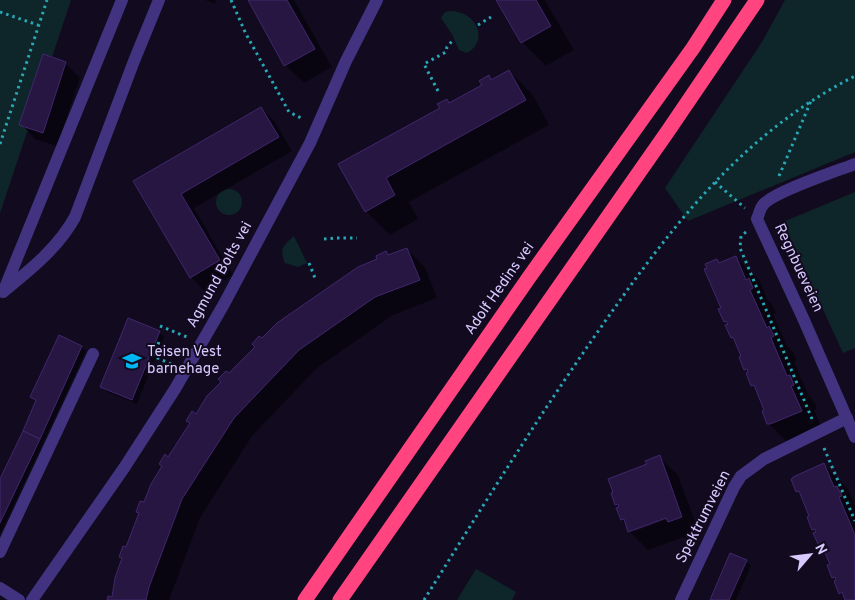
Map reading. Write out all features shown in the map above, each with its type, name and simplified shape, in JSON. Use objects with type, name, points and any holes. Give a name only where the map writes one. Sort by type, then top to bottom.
[{"type":"highway","name":"Adolf Hedins vei","points":[[305,600],[530,276],[693,48],[724,0]]},
{"type":"highway","points":[[340,600],[679,116],[757,0]]},
{"type":"street","points":[[1,295],[122,0]]},
{"type":"street","points":[[1,295],[47,254],[68,230],[75,217],[134,60],[159,0]]},
{"type":"street","name":"Agmund Bolts vei","points":[[32,600],[124,468],[185,371],[234,287],[318,125],[346,61],[377,0]]},
{"type":"street","name":"Regnbueveien","points":[[855,164],[774,197],[763,205],[758,219],[855,437]]},
{"type":"street","points":[[0,552],[93,354]]},
{"type":"street","name":"Spektrumveien","points":[[681,600],[734,487],[741,476],[764,459],[847,418]]},
{"type":"street","points":[[0,588],[18,600]]},
{"type":"path","points":[[0,144],[47,0]]},
{"type":"path","points":[[231,0],[246,34],[289,112],[318,125]]},
{"type":"path","points":[[0,12],[38,25]]},
{"type":"path","points":[[478,25],[491,17]]},
{"type":"path","points":[[438,91],[424,64],[446,52],[447,47],[453,40]]},
{"type":"path","points":[[424,600],[529,433],[637,276],[687,212],[758,140],[812,100],[855,76]]},
{"type":"path","points":[[774,197],[775,187],[812,100]]},
{"type":"path","points":[[715,182],[758,219],[741,236],[740,248],[855,521]]},
{"type":"path","points":[[324,240],[357,238]]},
{"type":"path","points":[[309,263],[315,278]]},
{"type":"path","points":[[160,326],[200,344]]},
{"type":"path","points":[[159,342],[153,356],[185,371]]},
{"type":"green space","points":[[0,0],[71,0],[0,213]]},
{"type":"green space","points":[[785,0],[855,0],[855,152],[688,221],[665,188],[762,42]]},
{"type":"green space","points":[[445,12],[459,12],[467,16],[477,27],[478,41],[467,53],[459,50],[452,34],[441,18]]},
{"type":"green space","points":[[229,189],[238,193],[242,202],[238,211],[229,215],[220,211],[216,202],[220,193]]},
{"type":"green space","points":[[855,192],[855,348],[843,353],[783,222]]},
{"type":"green space","points":[[294,236],[307,263],[298,267],[285,263],[282,254],[285,245]]},
{"type":"green space","points":[[476,569],[516,592],[512,600],[457,600]]},
{"type":"building","points":[[248,0],[287,0],[315,49],[284,66]]},
{"type":"building","points":[[496,0],[536,0],[551,26],[521,43]]},
{"type":"building","points":[[43,54],[66,62],[43,133],[19,125]]},
{"type":"building","points":[[509,70],[526,100],[386,178],[395,195],[365,212],[338,164],[440,108],[437,104],[447,99],[449,103],[482,85],[479,81],[489,75],[491,80]]},
{"type":"building","points":[[261,107],[279,137],[181,194],[220,260],[190,278],[133,181]]},
{"type":"building","points":[[407,248],[420,280],[375,297],[299,350],[234,418],[182,499],[149,587],[146,600],[107,600],[108,596],[112,597],[115,578],[122,558],[119,557],[123,546],[126,547],[139,513],[136,512],[140,501],[144,502],[151,484],[162,466],[159,464],[165,454],[168,457],[190,423],[186,421],[192,411],[196,414],[207,396],[221,382],[218,379],[226,371],[229,373],[255,347],[252,344],[259,336],[262,338],[277,323],[358,267],[377,259],[376,256],[386,251],[388,255]]},
{"type":"building","points":[[736,256],[746,280],[749,278],[753,288],[750,290],[767,328],[769,326],[774,336],[771,338],[787,376],[790,375],[794,385],[791,386],[802,411],[770,424],[767,424],[762,411],[764,410],[754,385],[751,386],[746,373],[748,372],[747,369],[744,370],[739,357],[741,356],[733,337],[731,338],[725,325],[728,324],[726,321],[724,322],[718,309],[721,308],[704,269],[707,268],[705,264],[717,259],[719,263]]},
{"type":"building","points":[[128,318],[160,331],[132,400],[100,387]]},
{"type":"building","points":[[59,335],[82,346],[40,439],[23,431],[36,400],[30,397]]},
{"type":"building","points":[[23,431],[40,439],[0,523],[0,479]]},
{"type":"building","points":[[660,455],[682,517],[668,522],[666,518],[628,532],[624,519],[621,520],[616,508],[619,507],[618,504],[615,505],[608,479],[647,464],[645,461]]},
{"type":"building","points":[[824,463],[834,487],[837,486],[842,496],[839,497],[855,535],[855,600],[845,600],[842,592],[839,594],[834,581],[836,580],[835,577],[832,578],[827,565],[830,564],[821,544],[819,546],[813,533],[816,532],[815,529],[812,530],[807,517],[809,516],[799,491],[796,492],[791,479]]},
{"type":"building","points":[[730,553],[747,560],[729,600],[710,600]]},
{"type":"place","name":"Teisen Vest barnehage","points":[[132,361]]}]
